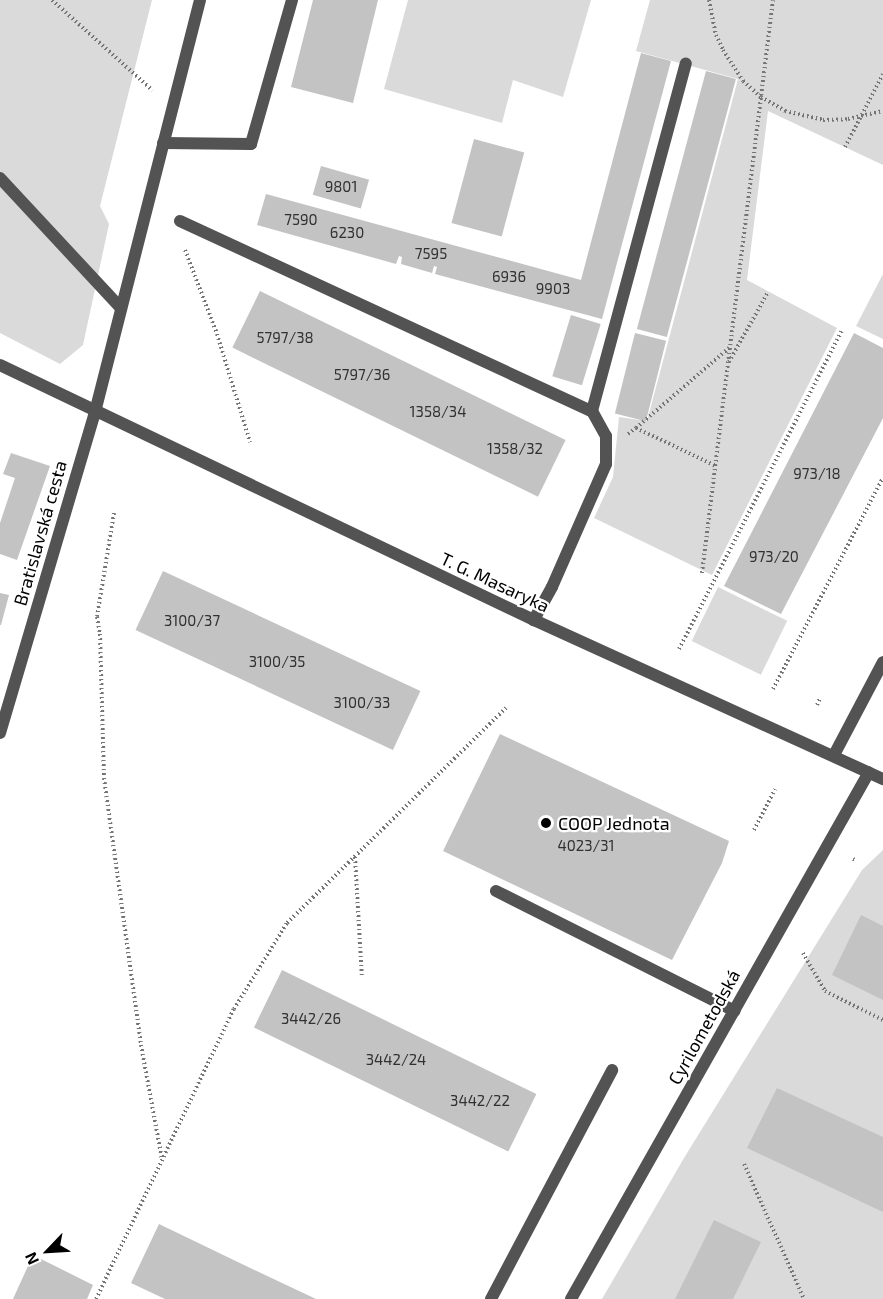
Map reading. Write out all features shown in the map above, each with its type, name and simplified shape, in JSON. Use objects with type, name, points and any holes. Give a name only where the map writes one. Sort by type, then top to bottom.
[{"type":"street","name":"Bratislavská cesta","points":[[0,733],[94,412],[200,0]]},
{"type":"street","points":[[163,143],[251,144],[292,0]]},
{"type":"street","points":[[592,411],[686,63]]},
{"type":"street","points":[[0,178],[120,307]]},
{"type":"street","points":[[180,221],[592,411],[606,436],[606,464],[552,587],[534,620]]},
{"type":"street","name":"T. G. Masaryka","points":[[0,365],[94,412],[534,620],[883,779]]},
{"type":"street","points":[[834,755],[883,662]]},
{"type":"street","name":"Cyrilometodská","points":[[571,1299],[869,772]]},
{"type":"street","points":[[496,891],[735,1011]]},
{"type":"street","points":[[491,1299],[612,1070]]},
{"type":"path","points":[[52,0],[172,107]]},
{"type":"path","points":[[710,0],[716,35],[723,50],[743,81],[761,97],[785,111],[809,118],[830,120],[883,111]]},
{"type":"path","points":[[702,573],[773,0]]},
{"type":"path","points":[[845,147],[883,74]]},
{"type":"path","points":[[182,242],[217,334],[250,442]]},
{"type":"path","points":[[728,365],[768,292]]},
{"type":"path","points":[[679,649],[842,331]]},
{"type":"path","points":[[606,449],[636,428],[730,348]]},
{"type":"path","points":[[636,428],[716,466]]},
{"type":"path","points":[[773,689],[883,478]]},
{"type":"path","points":[[114,513],[97,617],[100,634],[104,778],[152,1121],[162,1160]]},
{"type":"path","points":[[817,705],[820,698]]},
{"type":"path","points":[[96,1299],[234,1009],[287,923],[506,708]]},
{"type":"path","points":[[754,830],[775,789]]},
{"type":"path","points":[[355,856],[362,978]]},
{"type":"path","points":[[803,953],[825,991],[883,1020]]},
{"type":"path","points":[[744,1164],[804,1299]]},
{"type":"shaded area","points":[[0,0],[152,0],[100,206],[109,224],[83,345],[60,364],[0,333]]},
{"type":"shaded area","points":[[408,0],[591,0],[563,97],[513,80],[502,123],[384,89]]},
{"type":"shaded area","points":[[650,0],[883,0],[883,165],[768,111],[747,280],[837,328],[712,575],[594,518],[613,477],[619,417],[647,421],[738,79],[636,51]]},
{"type":"shaded area","points":[[883,274],[883,339],[856,326]]},
{"type":"shaded area","points":[[718,587],[787,621],[761,675],[692,641]]},
{"type":"shaded area","points":[[883,850],[883,1299],[602,1299],[684,1158],[862,870]]},
{"type":"building","points":[[313,0],[378,0],[353,103],[291,87]]},
{"type":"building","points":[[641,53],[671,61],[602,319],[435,274],[437,267],[434,266],[432,273],[401,264],[402,257],[399,256],[396,264],[257,225],[266,194],[581,280]]},
{"type":"building","points":[[706,71],[736,79],[667,337],[637,329]]},
{"type":"building","points":[[474,139],[524,152],[502,236],[451,223]]},
{"type":"building","points":[[321,166],[369,180],[361,209],[313,195]]},
{"type":"building","points":[[260,291],[566,440],[538,497],[232,348]]},
{"type":"building","points":[[571,315],[601,324],[582,385],[552,376]]},
{"type":"building","points":[[635,333],[666,341],[646,421],[615,414]]},
{"type":"building","points":[[854,333],[883,348],[883,418],[781,614],[724,586]]},
{"type":"building","points":[[11,453],[50,466],[17,560],[0,554],[0,523],[15,478],[3,474]]},
{"type":"building","points":[[163,571],[420,691],[393,750],[136,630]]},
{"type":"building","points":[[0,593],[9,595],[1,625],[0,625]]},
{"type":"building","points":[[500,734],[729,841],[722,863],[672,960],[443,851]]},
{"type":"building","points":[[861,915],[883,926],[883,1000],[832,975]]},
{"type":"building","points":[[282,970],[536,1094],[508,1152],[254,1028]]},
{"type":"building","points":[[777,1088],[883,1137],[883,1212],[747,1148]]},
{"type":"building","points":[[714,1220],[761,1242],[733,1299],[675,1299]]},
{"type":"building","points":[[159,1224],[316,1299],[165,1299],[131,1283]]},
{"type":"building","points":[[33,1255],[93,1285],[87,1299],[13,1299]]},
{"type":"place","name":"COOP Jednota","points":[[546,823]]}]
